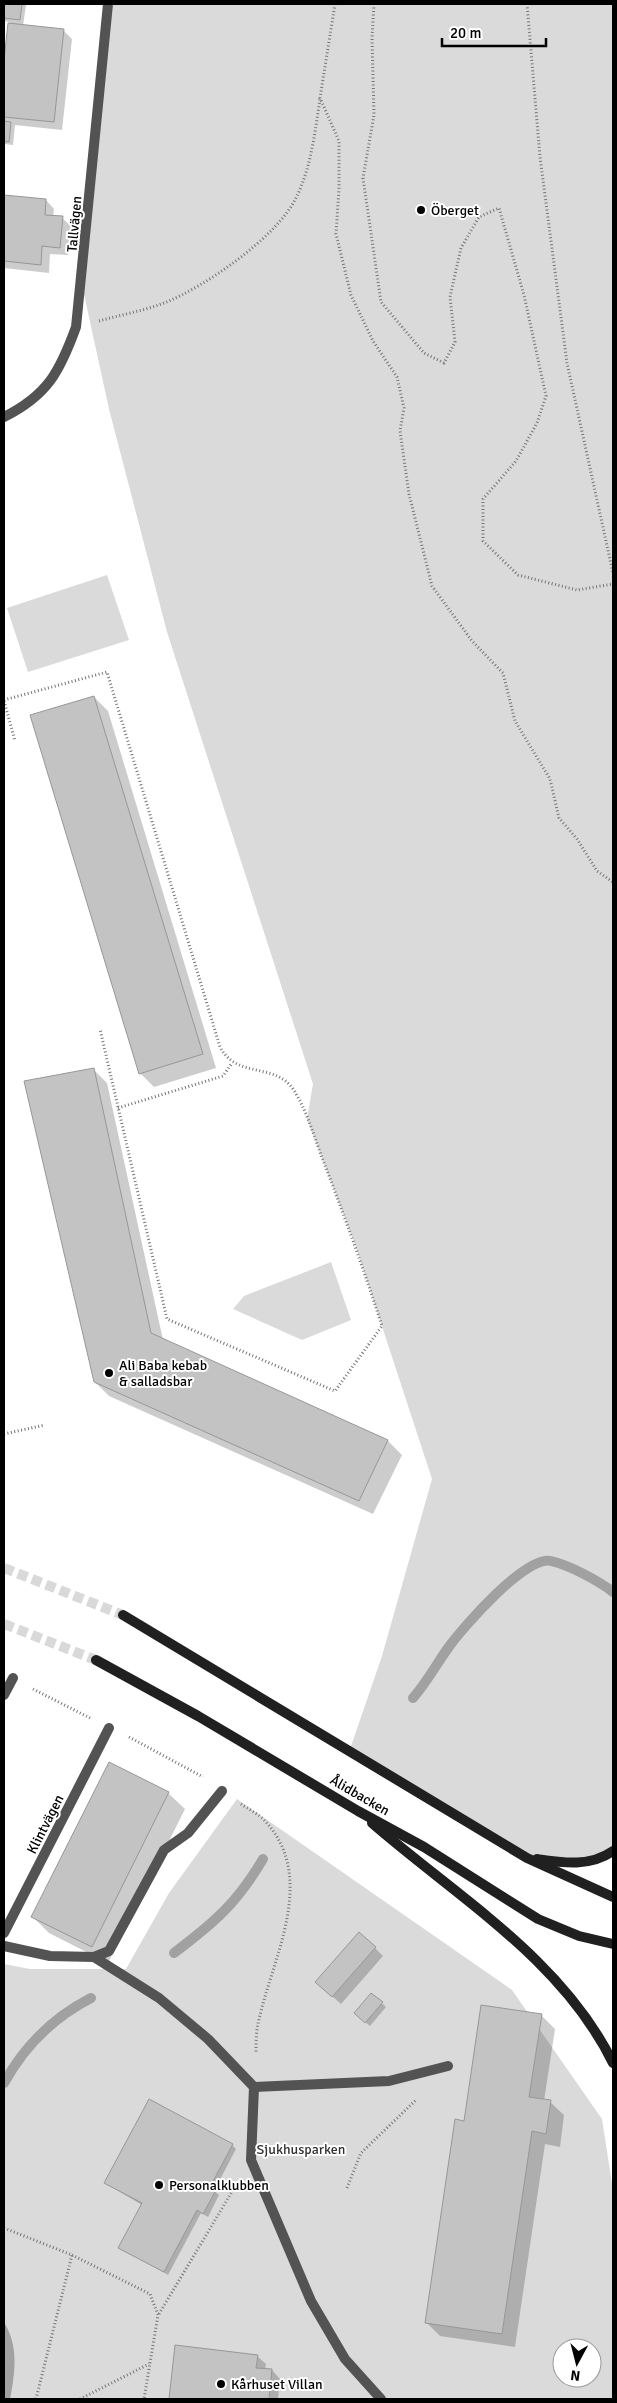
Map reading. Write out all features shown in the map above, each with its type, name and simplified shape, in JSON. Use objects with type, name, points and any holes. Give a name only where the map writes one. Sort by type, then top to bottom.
[{"type":"main road","points":[[123,1615],[527,1858],[613,1897]]},
{"type":"main road","name":"Ålidbacken","points":[[96,1660],[198,1716],[358,1811],[424,1846],[538,1919],[579,1936],[613,1944]]},
{"type":"main road","points":[[358,1811],[419,1864],[494,1920],[545,1969],[600,2036],[613,2064]]},
{"type":"main road","points":[[527,1858],[570,1863],[601,1859],[613,1851]]},
{"type":"street","name":"Tallvägen","points":[[4,417],[35,397],[55,376],[76,327],[108,4]]},
{"type":"street","points":[[4,1695],[13,1678]]},
{"type":"street","name":"Klintvägen","points":[[4,1933],[110,1728]]},
{"type":"street","points":[[4,1946],[50,1956],[94,1958],[109,1951],[164,1850],[188,1833],[222,1791]]},
{"type":"street","points":[[94,1958],[159,1998],[208,2039],[254,2087],[251,2160],[311,2301],[345,2359],[381,2399]]},
{"type":"street","points":[[254,2087],[390,2081],[448,2066]]},
{"type":"path","points":[[76,327],[165,302],[210,278],[267,236],[296,198],[313,145],[335,4]]},
{"type":"path","points":[[374,4],[372,38],[374,115],[363,178],[381,302],[424,354],[444,364],[455,342],[450,297],[461,248],[479,217],[499,208],[524,295],[546,396],[537,423],[516,461],[483,499],[483,541],[518,575],[577,590],[613,584]]},
{"type":"path","points":[[527,4],[540,157],[567,363],[613,572]]},
{"type":"path","points":[[320,98],[339,141],[339,189],[336,234],[350,295],[373,341],[396,378],[404,408],[400,431],[409,494],[432,586],[472,641],[503,673],[515,720],[550,779],[559,818],[577,839],[597,871],[613,882]]},
{"type":"path","points":[[15,741],[4,700],[106,672],[220,1047],[232,1063],[278,1077],[293,1090],[307,1119],[356,1247],[382,1326],[335,1391],[167,1319],[100,1029]]},
{"type":"path","points":[[118,1108],[223,1076],[232,1063]]},
{"type":"path","points":[[4,1434],[45,1425]]},
{"type":"path","points":[[237,1802],[265,1821],[280,1844],[290,1872],[288,1919],[258,2025],[254,2087]]},
{"type":"path","points":[[347,2188],[361,2153],[416,2102],[429,2070]]},
{"type":"path","points":[[144,2399],[158,2315],[251,2160]]},
{"type":"path","points":[[4,2228],[72,2255],[150,2294],[158,2315]]},
{"type":"path","points":[[36,2399],[72,2255]]},
{"type":"path","points":[[80,2399],[149,2364]]},
{"type":"green space","points":[[108,4],[613,4],[613,1851],[601,1859],[527,1858],[349,1752],[382,1656],[432,1479],[356,1247],[307,1119],[313,1084],[167,632],[109,409],[82,285]]},
{"type":"green space","points":[[107,575],[129,640],[28,672],[7,608]]},
{"type":"green space","points":[[331,1262],[351,1320],[302,1340],[233,1309],[244,1296]]},
{"type":"green space","name":"Sjukhusparken","points":[[237,1799],[512,1990],[602,2119],[613,2190],[613,2399],[4,2399],[4,1964],[30,1969],[126,1969],[169,1893]]},
{"type":"shaded area","points":[[4,2322],[9,2331],[14,2350],[14,2369],[10,2399],[4,2399]]},
{"type":"building","points":[[4,4],[22,4],[20,20],[4,18]]},
{"type":"building","points":[[8,23],[64,29],[54,122],[4,117],[4,60]]},
{"type":"building","points":[[4,121],[11,122],[9,142],[4,141]]},
{"type":"building","points":[[4,195],[46,199],[45,215],[63,216],[60,248],[42,246],[41,265],[4,261]]},
{"type":"building","points":[[94,696],[203,1054],[139,1074],[30,715]]},
{"type":"building","points":[[94,1068],[151,1333],[388,1440],[359,1501],[94,1382],[24,1081]]},
{"type":"building","points":[[109,1762],[169,1792],[92,1947],[31,1917]]},
{"type":"building","points":[[359,1932],[376,1947],[332,1997],[315,1982]]},
{"type":"building","points":[[371,1993],[383,2002],[365,2023],[354,2013]]},
{"type":"building","points":[[481,2005],[542,2014],[529,2097],[551,2100],[546,2134],[532,2131],[502,2334],[425,2323],[455,2119],[464,2121]]},
{"type":"building","name":"Personalklubben","points":[[149,2099],[233,2144],[210,2187],[216,2190],[203,2214],[197,2210],[164,2272],[118,2248],[142,2203],[104,2183]]},
{"type":"building","name":"Kårhuset Villan","points":[[175,2345],[258,2355],[256,2368],[272,2369],[269,2399],[169,2399]]},
{"type":"waterway","points":[[413,1698],[448,1648],[467,1625],[496,1594],[526,1569],[540,1562],[551,1561],[584,1574],[613,1592]]},
{"type":"waterway","points":[[174,1953],[224,1911],[244,1888],[263,1859]]},
{"type":"waterway","points":[[4,2083],[21,2057],[41,2034],[65,2014],[91,1998]]},
{"type":"tunnel","points":[[4,1568],[123,1615]]},
{"type":"tunnel","points":[[4,1624],[96,1660]]},
{"type":"place","name":"Öberget","points":[[421,210]]},
{"type":"place","name":"Ali Baba kebab & salladsbar","points":[[109,1373]]},
{"type":"place","name":"Personalklubben","points":[[159,2185]]},
{"type":"place","name":"Kårhuset Villan","points":[[221,2384]]}]
